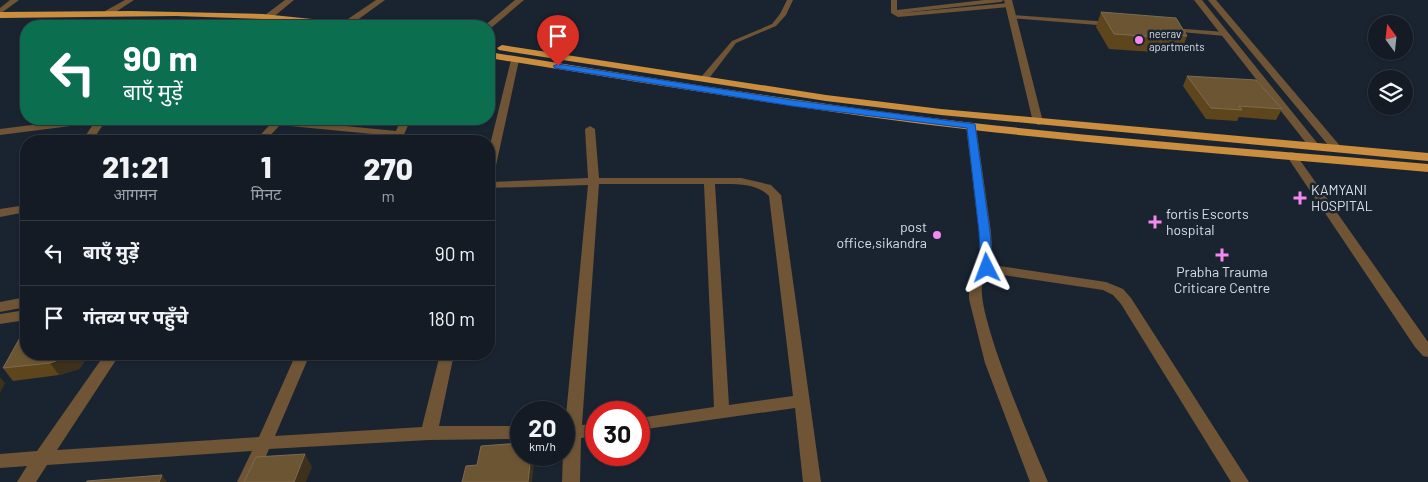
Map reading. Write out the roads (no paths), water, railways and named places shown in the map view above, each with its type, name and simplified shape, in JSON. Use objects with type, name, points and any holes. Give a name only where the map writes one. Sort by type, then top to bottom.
[{"type":"highway","points":[[0,14],[211,13],[295,20]]},
{"type":"highway","points":[[112,20],[179,20]]},
{"type":"highway","points":[[0,23],[20,22]]},
{"type":"highway","points":[[495,47],[826,98],[1038,122],[1192,134],[1428,158]]},
{"type":"highway","points":[[495,56],[792,103],[972,126],[1428,168]]},
{"type":"street","points":[[0,14],[15,0]]},
{"type":"street","points":[[108,13],[130,0]]},
{"type":"street","points":[[268,17],[290,0]]},
{"type":"street","points":[[356,20],[381,0]]},
{"type":"street","points":[[495,20],[520,0]]},
{"type":"street","points":[[1198,0],[1314,146]]},
{"type":"street","points":[[1212,0],[1337,149]]},
{"type":"street","points":[[1006,2],[1012,17],[1038,122]]},
{"type":"street","points":[[495,146],[516,60]]},
{"type":"street","points":[[0,132],[54,125]]},
{"type":"street","points":[[265,135],[274,125]]},
{"type":"street","points":[[312,125],[378,135]]},
{"type":"street","points":[[972,126],[987,268],[976,282],[976,299],[992,364],[1039,482]]},
{"type":"street","points":[[571,401],[594,181],[590,129]]},
{"type":"street","points":[[1291,155],[1428,352]]},
{"type":"street","points":[[495,185],[594,181],[709,181],[756,183],[767,187],[775,195],[812,482]]},
{"type":"street","points":[[709,181],[722,412]]},
{"type":"street","points":[[0,212],[20,210]]},
{"type":"street","points":[[987,268],[1106,286],[1118,292],[1126,301],[1240,482]]},
{"type":"street","points":[[0,307],[20,303]]},
{"type":"street","points":[[0,319],[20,316]]},
{"type":"street","points":[[26,482],[109,360]]},
{"type":"street","points":[[246,482],[300,360]]},
{"type":"street","points":[[429,433],[446,360]]},
{"type":"street","points":[[650,422],[801,401]]},
{"type":"street","points":[[0,461],[429,433],[510,433]]},
{"type":"street","points":[[570,466],[571,482]]},
{"type":"lane","points":[[704,79],[734,42],[774,25],[779,20],[790,0]]},
{"type":"lane","points":[[894,0],[894,13],[898,15],[1006,2]]},
{"type":"lane","points":[[1012,17],[1120,25]]},
{"type":"lane","points":[[1168,29],[1225,34]]},
{"type":"place","name":"neerav apartments","points":[[1139,40]]},
{"type":"place","name":"KAMYANI HOSPITAL","points":[[1300,198]]},
{"type":"place","name":"fortis Escorts hospital","points":[[1155,222]]},
{"type":"place","name":"post office,sikandra","points":[[937,235]]},
{"type":"place","name":"Prabha Trauma Criticare Centre","points":[[1222,255]]}]
